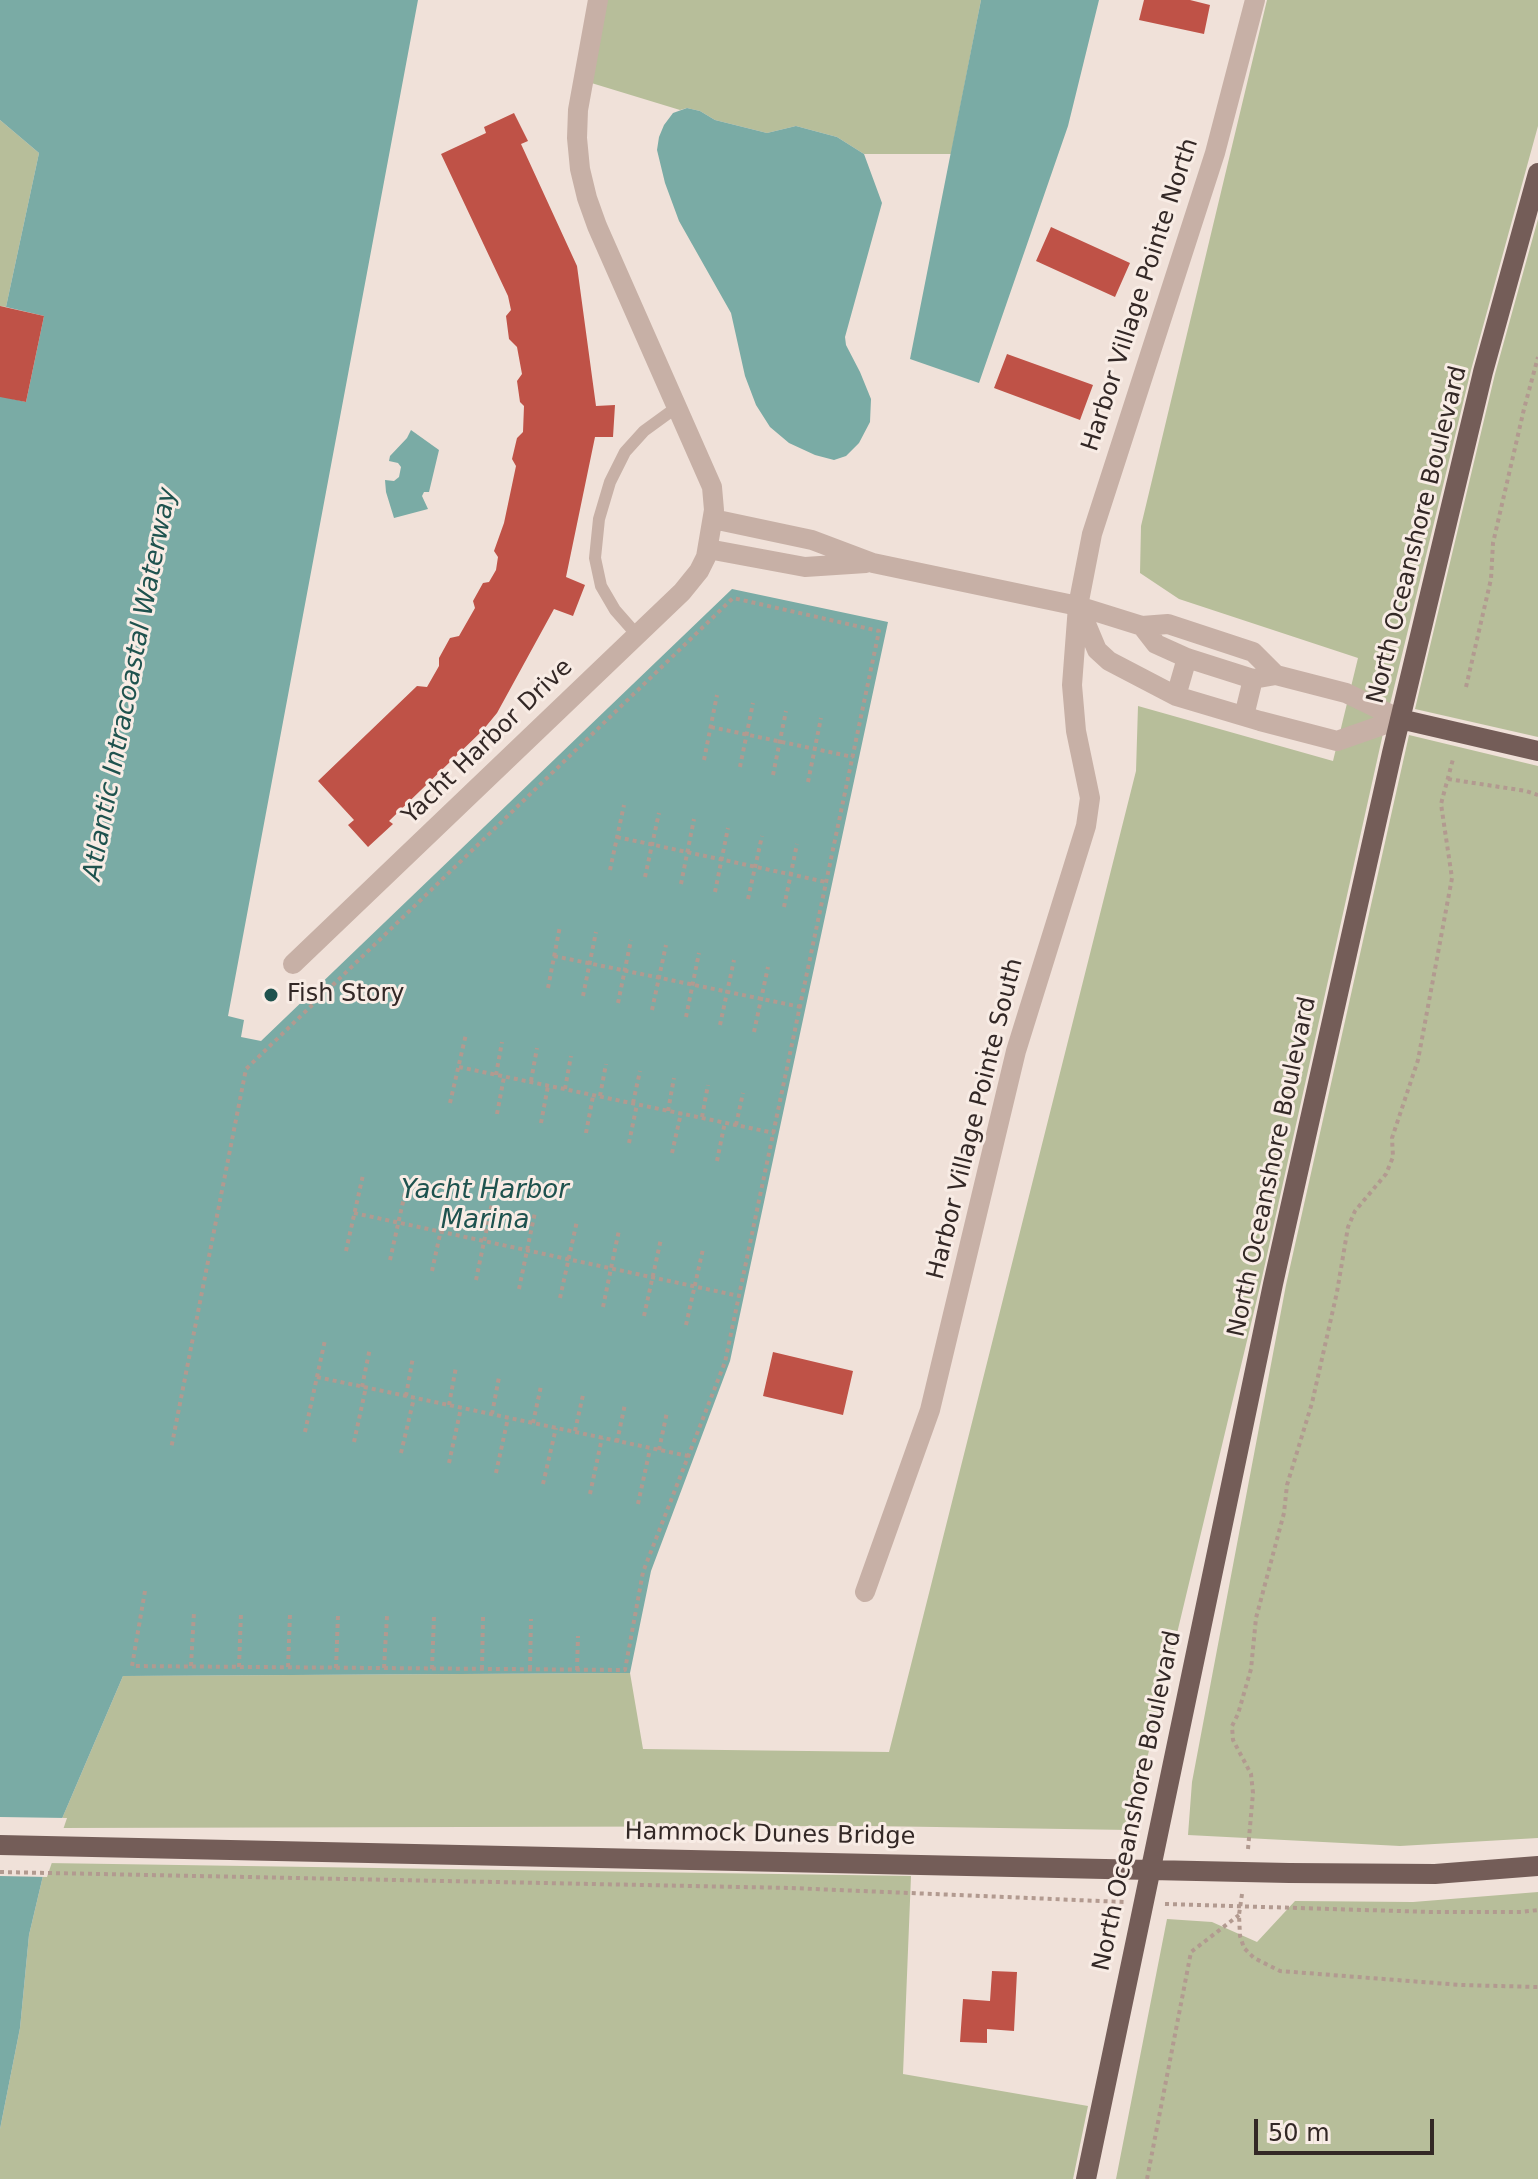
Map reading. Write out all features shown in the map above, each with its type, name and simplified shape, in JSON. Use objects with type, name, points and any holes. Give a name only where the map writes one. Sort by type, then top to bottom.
[{"type":"main road","name":"North Oceanshore Boulevard","points":[[1086,2179],[1273,1284],[1400,719],[1483,372],[1538,173]]},
{"type":"main road","points":[[1400,719],[1538,751]]},
{"type":"main road","name":"Hammock Dunes Bridge","points":[[0,1845],[1289,1873],[1435,1874],[1538,1866]]},
{"type":"street","name":"Yacht Harbor Drive","points":[[293,964],[688,585],[699,571],[708,549],[715,503],[712,487],[597,226],[580,169],[578,110],[598,0]]},
{"type":"street","name":"Harbor Village Pointe North","points":[[1078,606],[1100,506],[1215,153],[1255,0]]},
{"type":"street","points":[[713,519],[812,540],[873,563],[1078,606],[1142,626],[1168,624],[1253,652],[1276,675]]},
{"type":"street","points":[[708,549],[805,567],[873,563]]},
{"type":"street","points":[[1078,606],[1097,650],[1109,661],[1176,696],[1337,741],[1400,719]]},
{"type":"street","name":"Harbor Village Pointe South","points":[[865,1592],[930,1410],[1016,1051],[1089,811],[1088,783],[1072,699],[1078,606]]},
{"type":"street","points":[[1142,626],[1156,644],[1187,658],[1253,679],[1276,675],[1346,693],[1400,719]]},
{"type":"street","points":[[1176,696],[1187,658]]},
{"type":"street","points":[[1244,716],[1253,679]]},
{"type":"lane","points":[[637,635],[615,610],[601,586],[595,558],[599,519],[610,482],[625,452],[644,431],[677,407]]},
{"type":"path","points":[[1466,687],[1491,579],[1493,543],[1538,357]]},
{"type":"path","points":[[145,1591],[132,1666],[625,1670],[643,1572],[725,1362],[879,631],[733,598],[246,1069],[171,1449]]},
{"type":"path","points":[[704,760],[717,695]]},
{"type":"path","points":[[740,767],[753,703]]},
{"type":"path","points":[[773,775],[786,711]]},
{"type":"path","points":[[808,782],[821,718]]},
{"type":"path","points":[[711,727],[853,757]]},
{"type":"path","points":[[1246,1862],[1253,1793],[1251,1774],[1233,1740],[1232,1726],[1251,1669],[1256,1618],[1284,1513],[1287,1485],[1312,1403],[1348,1227],[1355,1211],[1386,1174],[1393,1157],[1392,1138],[1418,1060],[1452,878],[1441,804],[1453,759]]},
{"type":"path","points":[[1448,779],[1538,795]]},
{"type":"path","points":[[610,870],[624,805]]},
{"type":"path","points":[[645,877],[659,813]]},
{"type":"path","points":[[681,884],[694,819]]},
{"type":"path","points":[[715,892],[728,828]]},
{"type":"path","points":[[748,899],[762,836]]},
{"type":"path","points":[[617,837],[827,882]]},
{"type":"path","points":[[784,907],[797,844]]},
{"type":"path","points":[[548,988],[560,926]]},
{"type":"path","points":[[583,996],[596,932]]},
{"type":"path","points":[[618,1003],[631,940]]},
{"type":"path","points":[[652,1010],[666,945]]},
{"type":"path","points":[[686,1017],[699,953]]},
{"type":"path","points":[[554,956],[801,1007]]},
{"type":"path","points":[[720,1025],[734,960]]},
{"type":"path","points":[[754,1032],[768,967]]},
{"type":"path","points":[[450,1103],[466,1034]]},
{"type":"path","points":[[496,1075],[502,1042]]},
{"type":"path","points":[[531,1082],[537,1048]]},
{"type":"path","points":[[565,1089],[571,1056]]},
{"type":"path","points":[[600,1096],[606,1064]]},
{"type":"path","points":[[459,1067],[774,1133]]},
{"type":"path","points":[[629,1143],[640,1071]]},
{"type":"path","points":[[497,1114],[504,1076]]},
{"type":"path","points":[[668,1111],[674,1078]]},
{"type":"path","points":[[541,1123],[548,1085]]},
{"type":"path","points":[[702,1117],[708,1085]]},
{"type":"path","points":[[736,1125],[743,1093]]},
{"type":"path","points":[[586,1133],[593,1095]]},
{"type":"path","points":[[672,1153],[681,1113]]},
{"type":"path","points":[[717,1161],[725,1122]]},
{"type":"path","points":[[346,1251],[363,1175]]},
{"type":"path","points":[[390,1260],[407,1184]]},
{"type":"path","points":[[432,1271],[449,1193]]},
{"type":"path","points":[[476,1280],[492,1203]]},
{"type":"path","points":[[519,1289],[535,1212]]},
{"type":"path","points":[[354,1213],[739,1296]]},
{"type":"path","points":[[560,1298],[577,1221]]},
{"type":"path","points":[[603,1307],[619,1230]]},
{"type":"path","points":[[644,1316],[661,1239]]},
{"type":"path","points":[[686,1325],[703,1249]]},
{"type":"path","points":[[305,1432],[325,1340]]},
{"type":"path","points":[[354,1442],[370,1348]]},
{"type":"path","points":[[406,1396],[413,1357]]},
{"type":"path","points":[[449,1405],[456,1367]]},
{"type":"path","points":[[317,1377],[688,1456]]},
{"type":"path","points":[[492,1415],[499,1377]]},
{"type":"path","points":[[533,1423],[541,1386]]},
{"type":"path","points":[[575,1432],[583,1395]]},
{"type":"path","points":[[401,1453],[414,1398]]},
{"type":"path","points":[[617,1442],[625,1404]]},
{"type":"path","points":[[449,1463],[461,1408]]},
{"type":"path","points":[[659,1450],[667,1412]]},
{"type":"path","points":[[496,1473],[508,1418]]},
{"type":"path","points":[[543,1484],[556,1428]]},
{"type":"path","points":[[590,1494],[602,1438]]},
{"type":"path","points":[[638,1504],[650,1449]]},
{"type":"path","points":[[191,1667],[194,1612]]},
{"type":"path","points":[[239,1667],[241,1613]]},
{"type":"path","points":[[288,1667],[290,1614]]},
{"type":"path","points":[[336,1668],[338,1615]]},
{"type":"path","points":[[384,1668],[387,1616]]},
{"type":"path","points":[[432,1669],[434,1616]]},
{"type":"path","points":[[482,1669],[483,1617]]},
{"type":"path","points":[[530,1669],[531,1619]]},
{"type":"path","points":[[577,1670],[578,1636]]},
{"type":"path","points":[[0,1872],[791,1888],[1132,1903]]},
{"type":"path","points":[[1242,1889],[1239,1915],[1244,1948],[1254,1958],[1280,1971],[1461,1985],[1538,1987]]},
{"type":"path","points":[[1162,1904],[1446,1912],[1538,1910]]},
{"type":"path","points":[[1147,2179],[1191,1952],[1239,1915]]},
{"type":"green space","points":[[591,0],[981,0],[951,154],[864,154],[837,137],[796,126],[767,133],[715,120],[700,111],[680,110],[575,78]]},
{"type":"green space","points":[[1267,0],[1538,0],[1538,126],[1471,370],[1384,729],[1261,1282],[1130,1830],[871,1826],[58,1828],[123,1676],[630,1673],[643,1749],[889,1752],[1136,771],[1138,706],[1333,761],[1358,658],[1179,599],[1140,573],[1141,526]]},
{"type":"green space","points":[[0,120],[39,153],[6,307],[0,306]]},
{"type":"green space","points":[[1538,219],[1538,737],[1415,709],[1495,374]]},
{"type":"green space","points":[[1409,735],[1538,766],[1538,1838],[1400,1846],[1188,1835],[1192,1782],[1286,1285]]},
{"type":"green space","points":[[46,1863],[911,1876],[903,2074],[1088,2106],[1073,2179],[0,2179],[0,2129],[20,2028],[29,1935]]},
{"type":"green space","points":[[1538,1892],[1538,2179],[1116,2179],[1167,1919],[1212,1922],[1257,1942],[1295,1901],[1413,1902]]},
{"type":"water","points":[[0,0],[418,0],[228,1016],[244,1020],[241,1037],[261,1041],[732,589],[888,622],[730,1361],[651,1571],[630,1673],[123,1676],[46,1863],[29,1935],[20,2028],[0,2129],[0,396],[26,402],[44,316],[6,307],[39,153],[0,120]]},
{"type":"water","points":[[981,0],[1099,0],[1068,126],[979,383],[910,359]]},
{"type":"water","points":[[687,108],[715,120],[767,133],[796,126],[837,137],[864,154],[882,203],[845,337],[871,399],[870,422],[859,443],[846,456],[834,460],[789,443],[770,427],[756,405],[745,376],[731,313],[679,221],[657,150],[664,125],[673,113]]},
{"type":"water","points":[[411,430],[439,450],[429,492],[424,492],[422,496],[428,509],[394,518],[385,480],[394,481],[399,477],[401,467],[389,461],[390,456]]},
{"type":"pier","points":[[0,1817],[67,1818],[47,1877],[0,1876]]},
{"type":"building","points":[[1144,0],[1190,0],[1210,5],[1204,34],[1139,20]]},
{"type":"building","points":[[514,113],[528,141],[521,144],[577,266],[596,406],[615,405],[613,437],[595,437],[566,577],[585,585],[573,616],[554,609],[497,713],[483,730],[389,821],[393,824],[368,847],[348,825],[354,820],[318,781],[417,686],[427,687],[450,638],[459,636],[475,608],[473,601],[483,583],[489,582],[496,570],[498,557],[494,551],[504,523],[516,466],[512,459],[517,438],[523,432],[524,406],[520,402],[517,381],[522,374],[517,347],[509,339],[506,316],[511,310],[508,296],[441,154],[486,133],[484,127]]},
{"type":"building","points":[[1051,227],[1130,263],[1115,297],[1036,261]]},
{"type":"building","points":[[0,306],[44,316],[26,402],[0,397]]},
{"type":"building","points":[[1007,354],[1093,385],[1080,420],[994,388]]},
{"type":"building","points":[[773,1352],[853,1371],[843,1415],[763,1396]]},
{"type":"building","points":[[992,1971],[1017,1972],[1014,2031],[987,2029],[987,2043],[960,2042],[963,1999],[990,2001]]},
{"type":"place","name":"Fish Story","points":[[271,995]]},
{"type":"water label","name":"Atlantic Intracoastal Waterway","points":[[131,684]]},
{"type":"water label","name":"Yacht Harbor Marina","points":[[485,1206]]}]
